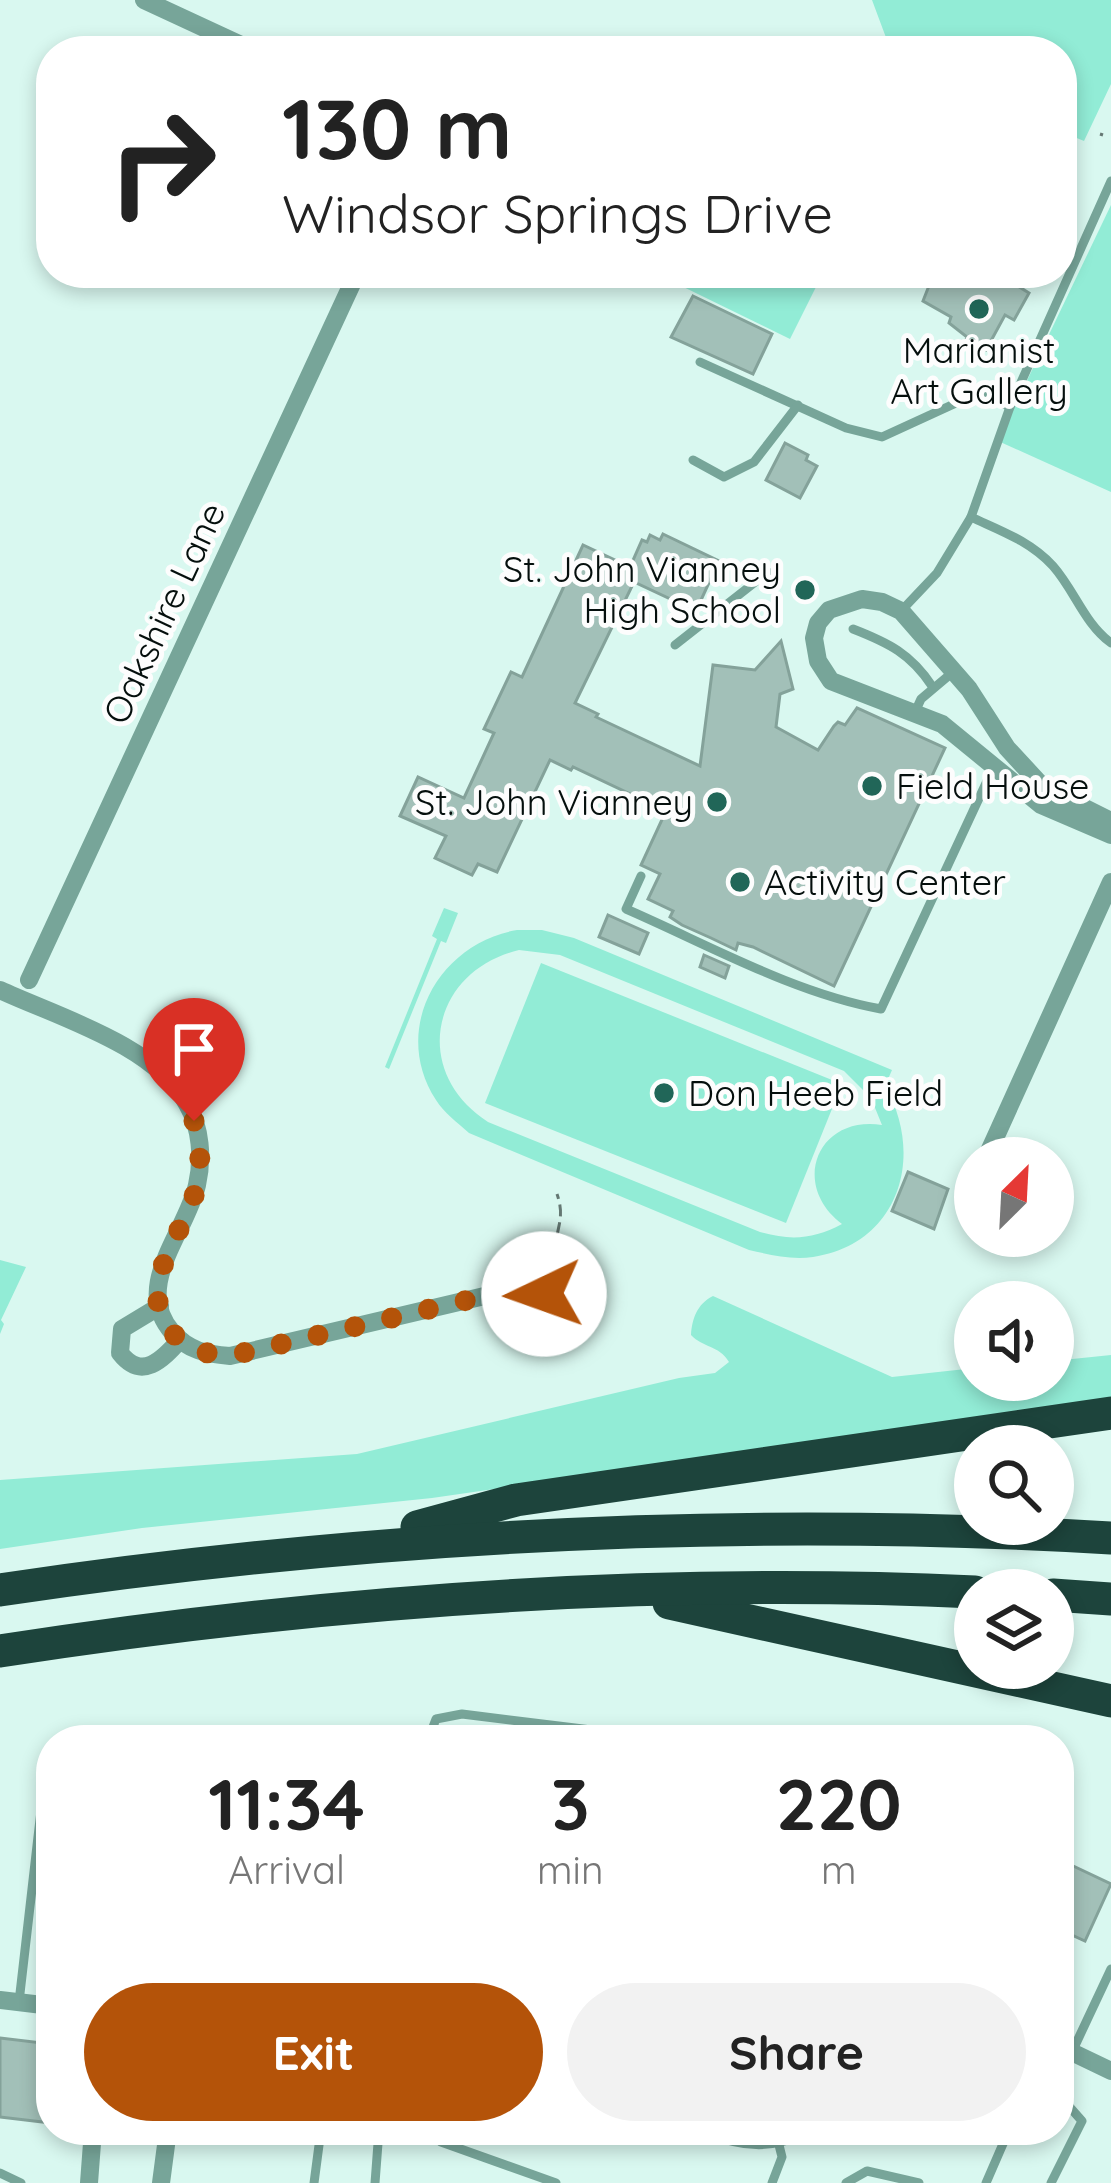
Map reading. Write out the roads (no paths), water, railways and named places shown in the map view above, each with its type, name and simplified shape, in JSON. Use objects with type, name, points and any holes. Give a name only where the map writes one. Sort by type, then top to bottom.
[{"type":"highway","points":[[346,1547],[516,1500],[1111,1413]]},
{"type":"highway","points":[[0,1590],[200,1562],[518,1535],[727,1528],[1111,1538]]},
{"type":"highway","points":[[0,1652],[286,1613],[744,1588],[954,1592]]},
{"type":"highway","points":[[621,1592],[1111,1701]]},
{"type":"highway","points":[[1074,1596],[1111,1599]]},
{"type":"street","points":[[144,0],[222,36]]},
{"type":"street","name":"Oakshire Lane","points":[[29,980],[350,288]]},
{"type":"street","points":[[1111,821],[1043,787],[1007,748],[970,689],[901,611],[862,599],[829,610],[818,623],[814,638],[818,662],[831,681],[942,724],[1041,805],[1111,835]]},
{"type":"street","points":[[996,1137],[1111,882]]},
{"type":"street","points":[[0,990],[142,1057],[170,1079],[188,1105],[199,1137],[199,1173],[192,1202],[158,1282],[167,1326],[200,1352],[230,1356],[536,1284]]},
{"type":"street","points":[[556,1252],[567,1254],[578,1265],[577,1287],[558,1298],[544,1294],[536,1284],[533,1275],[538,1260],[556,1252]]},
{"type":"street","points":[[160,1306],[122,1329],[120,1353],[132,1365],[148,1367],[180,1340]]},
{"type":"street","points":[[1074,2053],[1111,2071]]},
{"type":"street","points":[[89,2183],[93,2145]]},
{"type":"street","points":[[161,2183],[166,2145]]},
{"type":"lane","points":[[1077,257],[1111,181]]},
{"type":"lane","points":[[901,611],[937,573],[971,517],[1010,407],[1063,288]]},
{"type":"lane","points":[[700,362],[846,428],[882,437],[967,398],[982,395],[1010,407]]},
{"type":"lane","points":[[693,460],[724,477],[754,462],[798,405]]},
{"type":"lane","points":[[971,517],[1026,542],[1054,568],[1096,632],[1111,643]]},
{"type":"lane","points":[[675,645],[768,572]]},
{"type":"lane","points":[[854,629],[916,662],[932,686]]},
{"type":"lane","points":[[915,712],[932,686],[953,672]]},
{"type":"lane","points":[[641,876],[626,909],[769,971],[858,1005],[881,1009],[994,766]]},
{"type":"lane","points":[[434,1725],[436,1720],[462,1714],[551,1725]]},
{"type":"lane","points":[[9,2001],[36,1865]]},
{"type":"lane","points":[[1074,2038],[1106,1994],[1111,1969]]},
{"type":"lane","points":[[314,2183],[319,2145]]},
{"type":"lane","points":[[375,2183],[378,2145]]},
{"type":"lane","points":[[449,2145],[552,2182]]},
{"type":"lane","points":[[772,2183],[782,2157],[779,2145]]},
{"type":"lane","points":[[986,2183],[1002,2145]]},
{"type":"lane","points":[[1051,2183],[1070,2145]]},
{"type":"lane","points":[[846,2183],[867,2171],[919,2183]]},
{"type":"lane","points":[[0,2173],[21,2183]]},
{"type":"place","name":"Marianist Art Gallery","points":[[979,309]]},
{"type":"place","name":"St. John Vianney High School","points":[[805,590]]},
{"type":"place","name":"Field House","points":[[872,786]]},
{"type":"place","name":"St. John Vianney","points":[[717,802]]},
{"type":"place","name":"Activity Center","points":[[740,882]]},
{"type":"place","name":"Don Heeb Field","points":[[664,1093]]}]
